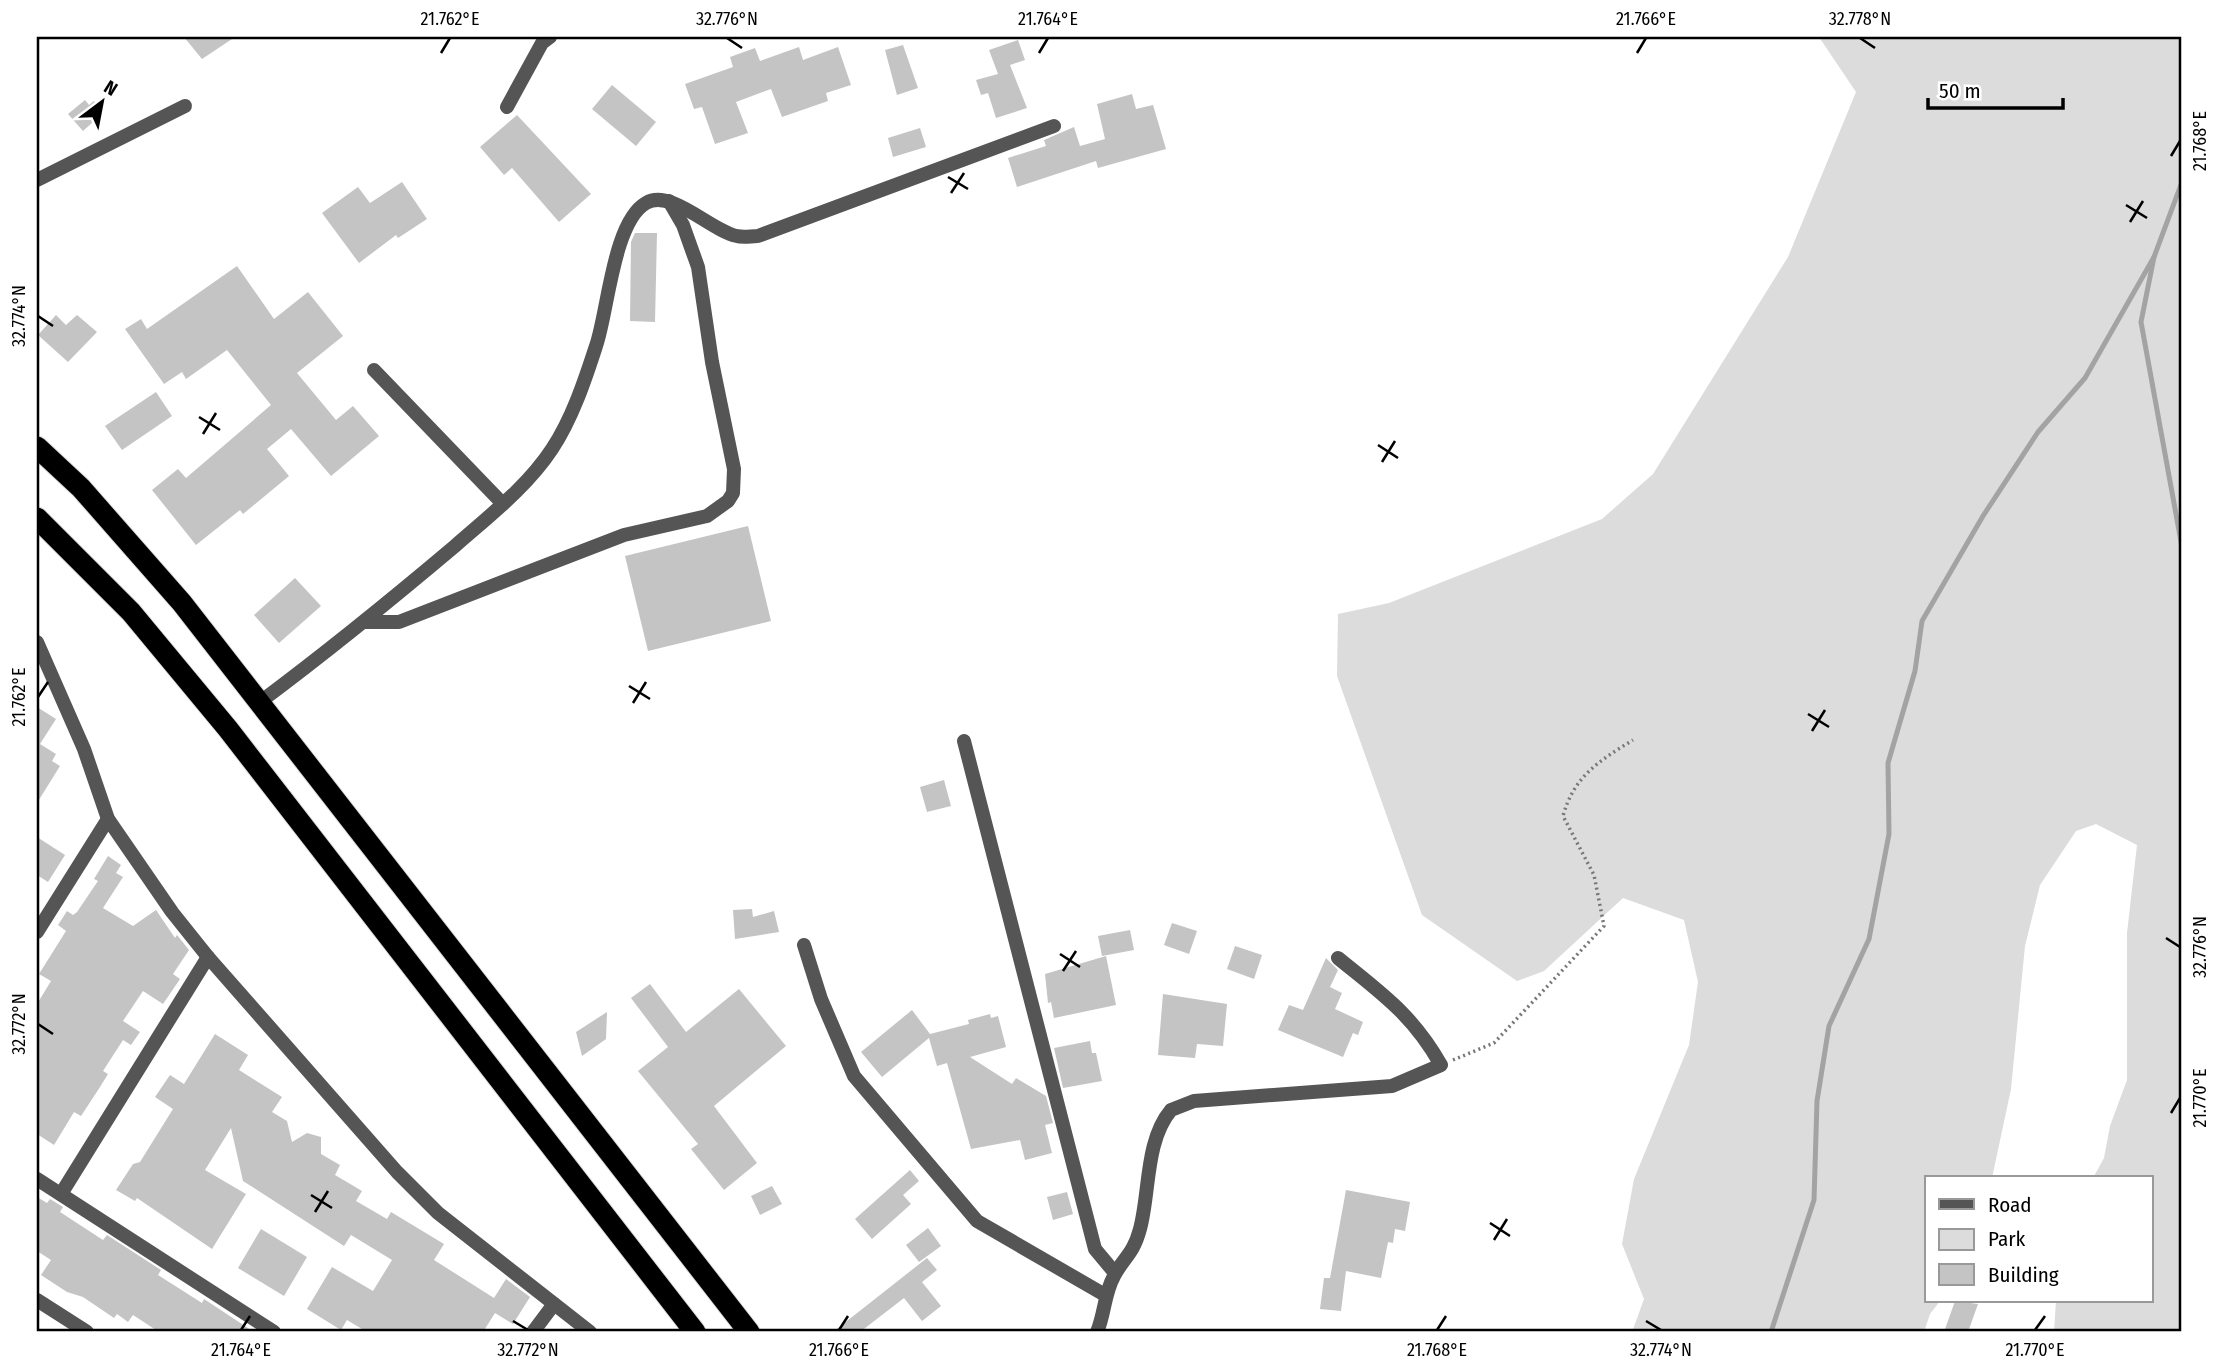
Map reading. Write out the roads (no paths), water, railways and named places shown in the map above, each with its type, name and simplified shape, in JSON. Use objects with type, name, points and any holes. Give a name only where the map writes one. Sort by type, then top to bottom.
[{"type":"highway","points":[[37,447],[81,488],[182,603],[749,1332]]},
{"type":"highway","points":[[37,517],[131,612],[228,729],[695,1332]]},
{"type":"street","points":[[507,107],[544,39]]},
{"type":"street","points":[[37,180],[185,106]]},
{"type":"street","points":[[260,702],[365,622],[503,504],[553,448],[575,402],[597,344],[623,236],[635,212],[647,201],[668,200],[724,232],[739,237],[758,236],[1054,126]]},
{"type":"street","points":[[365,622],[400,622],[624,535],[707,516],[728,501],[733,493],[734,470],[712,362],[698,267],[684,225],[668,200]]},
{"type":"street","points":[[374,370],[503,504]]},
{"type":"street","points":[[38,648],[84,749],[108,819],[172,912],[208,957],[405,1180],[438,1213],[590,1332]]},
{"type":"street","points":[[964,741],[1095,1249],[1115,1273]]},
{"type":"street","points":[[37,932],[108,819]]},
{"type":"street","points":[[804,945],[821,999],[854,1076],[977,1221],[1105,1295]]},
{"type":"street","points":[[61,1194],[208,957]]},
{"type":"street","points":[[1097,1332],[1106,1309],[1105,1295],[1115,1273],[1132,1254],[1140,1231],[1158,1132],[1171,1110],[1194,1101],[1392,1086],[1441,1065],[1425,1036],[1404,1011],[1338,958]]},
{"type":"street","points":[[37,1179],[274,1332]]},
{"type":"street","points":[[37,1300],[87,1332]]},
{"type":"street","points":[[533,1332],[554,1304]]},
{"type":"waterway","points":[[2182,182],[2154,257],[2141,322],[2182,547]]},
{"type":"waterway","points":[[1771,1332],[1814,1200],[1817,1101],[1829,1026],[1869,939],[1889,834],[1888,763],[1915,671],[1922,621],[1983,516],[2038,432],[2085,378],[2154,257]]}]
